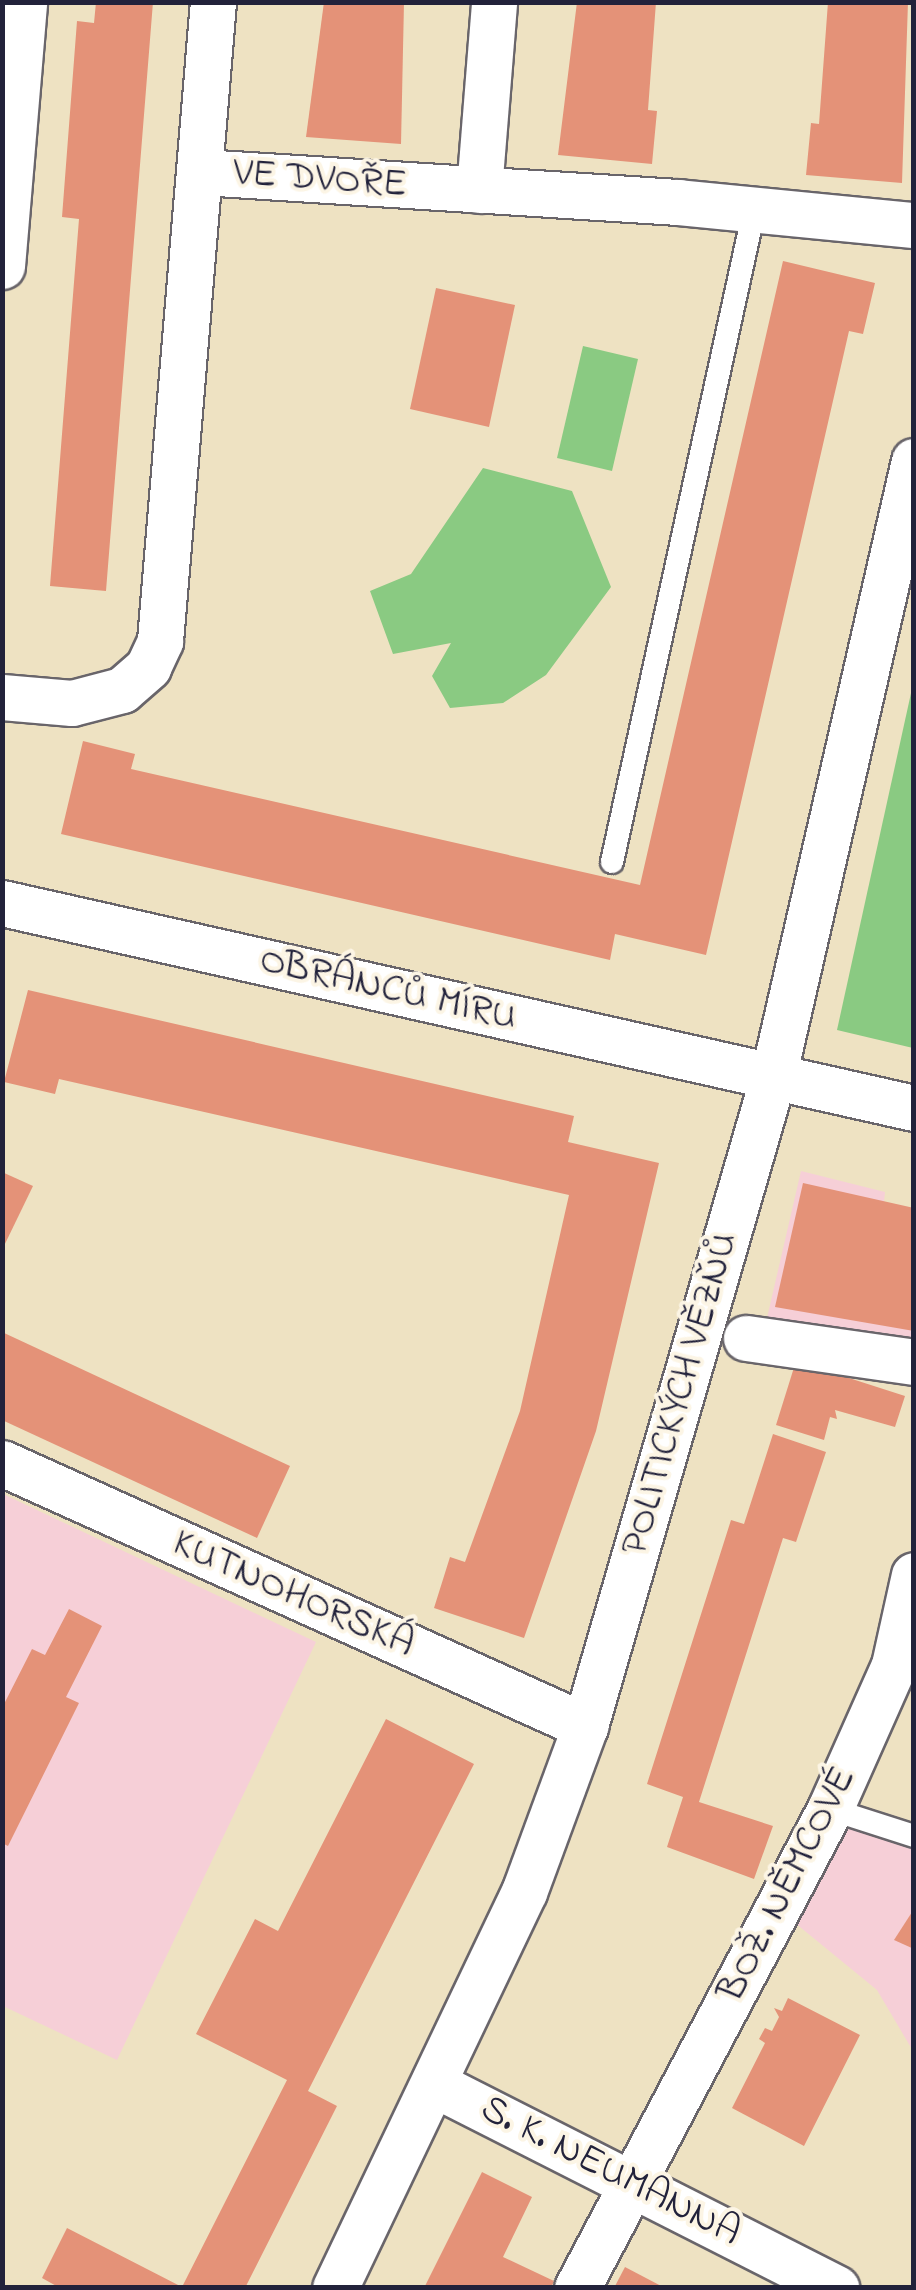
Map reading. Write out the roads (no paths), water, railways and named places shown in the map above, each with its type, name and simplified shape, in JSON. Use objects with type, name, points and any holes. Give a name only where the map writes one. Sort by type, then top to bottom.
[{"type":"street","points":[[2,266],[24,2]]},
{"type":"street","points":[[201,172],[214,2]]},
{"type":"street","points":[[479,190],[494,2]]},
{"type":"street","name":"VE DVOŘE","points":[[2,696],[72,703],[122,690],[148,667],[160,641],[201,172],[754,210],[914,225]]},
{"type":"street","name":"POLITICKÝCH VĚZŇŮ","points":[[335,2288],[436,2085],[538,1858],[585,1726],[773,1077],[914,461]]},
{"type":"street","name":"OBRÁNCŮ MÍRU","points":[[2,904],[914,1108]]},
{"type":"street","points":[[746,1338],[914,1362]]},
{"type":"street","name":"KUTNOHORSKÁ","points":[[2,1463],[585,1726]]},
{"type":"street","name":"BOŽ. NĚMCOVÉ","points":[[577,2288],[830,1810],[894,1665],[914,1575]]},
{"type":"street","name":"S. K. NEUMANNA","points":[[436,2085],[836,2288]]},
{"type":"lane","points":[[612,862],[754,210]]},
{"type":"lane","points":[[830,1810],[914,1836]]}]
